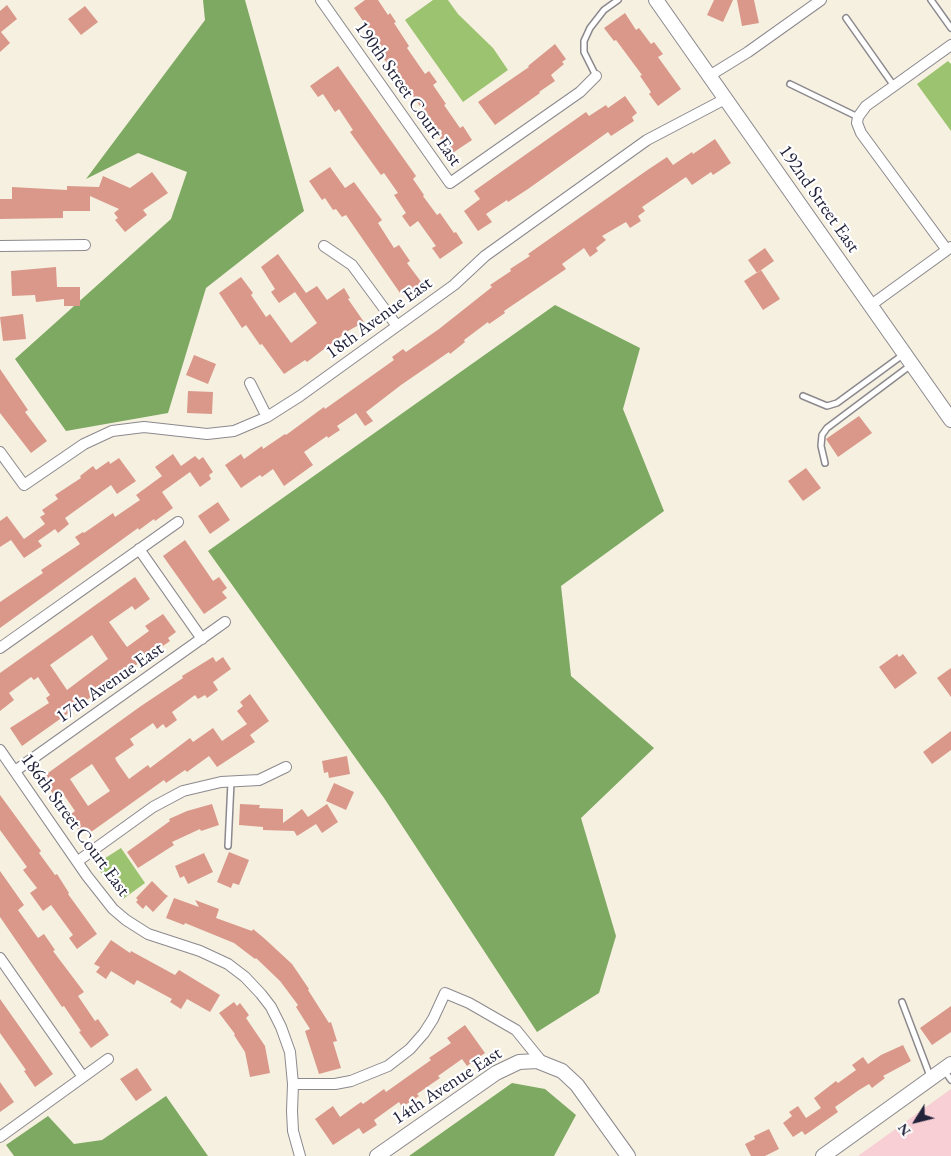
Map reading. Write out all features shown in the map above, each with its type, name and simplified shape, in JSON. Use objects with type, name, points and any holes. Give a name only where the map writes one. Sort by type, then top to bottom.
[{"type":"street","name":"192nd Street East","points":[[656,0],[949,413]]},
{"type":"street","points":[[709,76],[748,52],[821,0]]},
{"type":"street","name":"190th Street Court East","points":[[325,1],[450,183],[580,92],[596,76]]},
{"type":"street","points":[[871,304],[949,249],[861,133],[857,124],[858,117],[866,106],[951,45]]},
{"type":"street","name":"18th Avenue East","points":[[0,452],[24,485],[84,444],[112,431],[144,427],[207,434],[234,431],[267,417],[300,396],[454,286],[485,256],[647,140],[725,99]]},
{"type":"street","points":[[0,246],[85,245]]},
{"type":"street","points":[[324,246],[352,265],[397,326]]},
{"type":"street","points":[[250,383],[267,417]]},
{"type":"street","points":[[0,648],[178,522]]},
{"type":"street","points":[[139,549],[202,639]]},
{"type":"street","name":"17th Avenue East","points":[[15,772],[225,622]]},
{"type":"street","name":"186th Street Court East","points":[[0,750],[87,876],[113,909],[131,924],[148,934],[228,964],[254,986],[271,1007],[284,1034],[292,1064],[293,1132],[300,1156]]},
{"type":"street","points":[[78,861],[153,807],[183,791],[221,782],[259,780],[286,767]]},
{"type":"street","points":[[0,958],[83,1077]]},
{"type":"street","points":[[293,1084],[335,1084],[351,1081],[388,1066],[410,1049],[424,1033],[445,994],[470,1003],[516,1030],[542,1062],[562,1071],[577,1085],[628,1156]]},
{"type":"street","points":[[0,1136],[108,1059]]},
{"type":"street","name":"14th Avenue East","points":[[384,1154],[503,1069],[526,1061],[542,1062]]},
{"type":"street","points":[[824,1156],[931,1079],[949,1071]]},
{"type":"lane","points":[[596,76],[584,52],[584,41],[590,28],[604,10],[618,0]]},
{"type":"lane","points":[[931,0],[951,28]]},
{"type":"lane","points":[[846,18],[894,86]]},
{"type":"lane","points":[[790,84],[858,117]]},
{"type":"lane","points":[[804,396],[827,406],[837,403],[909,359]]},
{"type":"lane","points":[[825,463],[821,446],[822,435],[826,428],[909,359]]},
{"type":"lane","points":[[228,846],[231,782]]},
{"type":"lane","points":[[902,1002],[931,1079]]},
{"type":"shaded area","points":[[951,1089],[951,1156],[858,1156]]},
{"type":"green space","points":[[203,0],[245,0],[304,211],[206,288],[168,413],[66,431],[15,359],[171,219],[187,172],[138,153],[86,179],[205,20]]},
{"type":"green space","points":[[433,0],[448,0],[458,14],[493,48],[508,70],[463,102],[405,20]]},
{"type":"green space","points":[[948,61],[951,64],[951,131],[917,84]]},
{"type":"green space","points":[[555,305],[640,348],[623,409],[664,511],[561,586],[571,676],[654,748],[581,818],[616,936],[599,993],[537,1032],[384,798],[208,551]]},
{"type":"green space","points":[[121,848],[145,883],[123,899],[98,868],[99,862]]},
{"type":"green space","points":[[512,1083],[545,1089],[576,1115],[554,1156],[409,1156]]},
{"type":"green space","points":[[166,1096],[208,1156],[14,1156],[6,1145],[48,1116],[74,1144],[102,1140]]},
{"type":"building","points":[[365,0],[378,0],[388,15],[390,13],[396,22],[394,23],[409,46],[407,48],[425,74],[429,71],[437,82],[433,85],[446,104],[444,105],[460,128],[463,126],[472,140],[451,154],[418,103],[401,80],[399,81],[365,31],[368,28],[354,8]]},
{"type":"building","points":[[714,0],[733,0],[723,22],[707,15]]},
{"type":"building","points":[[737,0],[754,0],[759,23],[742,26]]},
{"type":"building","points":[[7,5],[17,19],[1,32],[10,43],[0,52],[0,11]]},
{"type":"building","points":[[85,6],[98,22],[81,35],[68,19]]},
{"type":"building","points":[[625,13],[636,30],[639,28],[651,44],[654,42],[663,54],[658,57],[681,89],[658,106],[649,94],[651,92],[640,76],[642,75],[616,40],[614,41],[604,28]]},
{"type":"building","points":[[555,44],[566,59],[562,62],[564,64],[551,75],[555,81],[495,125],[478,102],[529,67]]},
{"type":"building","points":[[338,66],[416,176],[413,179],[423,196],[437,215],[440,213],[463,243],[440,259],[432,248],[436,246],[418,221],[410,227],[402,216],[406,213],[394,195],[398,193],[384,173],[381,175],[350,132],[353,130],[339,109],[335,112],[323,94],[318,97],[310,86]]},
{"type":"building","points":[[625,96],[637,113],[632,117],[634,121],[611,136],[608,132],[528,189],[486,214],[492,222],[478,231],[464,211],[480,199],[474,191],[586,112],[589,116],[606,105],[608,108]]},
{"type":"building","points":[[715,139],[731,163],[713,175],[711,172],[692,185],[686,177],[642,207],[645,211],[638,216],[641,221],[630,228],[626,222],[602,236],[606,240],[596,248],[598,251],[590,257],[584,248],[562,264],[566,269],[504,311],[505,313],[489,324],[488,322],[464,340],[465,342],[450,354],[449,352],[401,385],[366,412],[373,421],[365,426],[356,413],[337,426],[340,430],[328,438],[327,436],[304,452],[313,465],[284,486],[273,469],[241,488],[225,465],[241,454],[244,459],[262,446],[263,449],[286,435],[324,407],[325,409],[394,360],[392,357],[403,349],[406,352],[439,329],[492,287],[490,285],[530,256],[528,254],[667,157],[673,165]]},
{"type":"building","points":[[330,167],[345,188],[354,182],[382,220],[378,223],[394,248],[399,245],[410,261],[407,263],[422,283],[406,295],[403,291],[400,293],[346,215],[342,217],[336,209],[333,210],[325,198],[322,200],[309,181]]},
{"type":"building","points":[[152,172],[168,193],[143,210],[147,215],[125,232],[115,220],[118,218],[114,213],[119,209],[90,196],[90,211],[63,211],[63,218],[0,219],[0,199],[12,199],[12,187],[67,190],[67,186],[99,187],[103,176],[130,188]]},
{"type":"building","points":[[765,248],[774,261],[757,273],[748,260]]},
{"type":"building","points":[[278,254],[306,293],[317,286],[327,300],[344,288],[350,298],[348,299],[364,322],[348,331],[307,362],[305,360],[284,374],[246,325],[242,328],[219,293],[241,277],[253,293],[251,295],[266,317],[270,314],[291,343],[317,323],[295,292],[279,303],[271,292],[275,289],[261,267]]},
{"type":"building","points":[[56,267],[57,287],[80,287],[80,306],[64,306],[64,299],[36,302],[35,295],[12,296],[11,271]]},
{"type":"building","points":[[761,270],[780,299],[763,310],[744,281]]},
{"type":"building","points":[[23,314],[26,339],[3,341],[0,317]]},
{"type":"building","points":[[194,355],[216,364],[208,384],[186,375]]},
{"type":"building","points":[[0,369],[28,410],[25,412],[47,441],[31,453],[0,413]]},
{"type":"building","points":[[188,391],[213,392],[212,414],[187,413]]},
{"type":"building","points":[[859,416],[872,433],[838,457],[826,439]]},
{"type":"building","points":[[173,454],[181,466],[195,456],[199,460],[203,457],[213,472],[209,475],[211,479],[200,487],[190,472],[162,492],[173,508],[155,521],[154,519],[139,530],[138,528],[0,628],[0,602],[43,573],[41,570],[80,544],[75,537],[113,513],[115,517],[140,500],[136,495],[162,476],[155,467]]},
{"type":"building","points":[[119,458],[136,481],[117,494],[111,485],[65,518],[69,524],[58,533],[55,529],[38,541],[42,546],[24,558],[11,540],[0,547],[0,521],[7,516],[24,539],[45,524],[40,517],[45,514],[42,510],[58,499],[55,495],[81,478],[80,476],[93,466],[96,470],[109,461],[110,464]]},
{"type":"building","points":[[806,468],[821,488],[803,501],[788,481]]},
{"type":"building","points":[[218,502],[230,520],[210,534],[198,516]]},
{"type":"building","points":[[185,540],[213,581],[219,577],[227,588],[222,592],[227,598],[204,614],[163,556]]},
{"type":"building","points":[[135,577],[150,599],[135,610],[132,606],[109,622],[127,647],[149,631],[145,626],[163,614],[176,632],[168,638],[170,641],[22,746],[10,728],[49,703],[46,698],[50,695],[38,677],[34,680],[31,677],[9,693],[14,700],[0,711],[0,673]],"holes":[[[92,635],[108,659],[67,690],[50,665]]]},
{"type":"building","points":[[897,654],[899,657],[903,654],[917,673],[895,689],[879,667]]},
{"type":"building","points":[[213,657],[216,662],[223,657],[231,669],[213,682],[218,690],[207,698],[205,695],[198,699],[195,695],[172,712],[177,720],[166,728],[163,724],[157,729],[153,723],[130,739],[134,745],[115,758],[129,779],[148,765],[150,768],[190,738],[193,742],[213,728],[222,741],[247,724],[237,711],[243,706],[240,702],[250,694],[269,721],[250,735],[255,742],[217,767],[209,756],[187,772],[185,770],[166,783],[164,780],[91,832],[89,829],[81,834],[68,816],[75,811],[64,795],[58,800],[41,778],[183,678],[182,676]],"holes":[[[92,764],[110,791],[88,806],[70,779]]]},
{"type":"building","points":[[951,668],[951,697],[937,678]]},
{"type":"building","points":[[951,731],[951,750],[932,764],[923,752]]},
{"type":"building","points":[[347,756],[350,774],[329,778],[328,772],[324,773],[322,761]]},
{"type":"building","points":[[334,783],[354,792],[346,810],[326,801]]},
{"type":"building","points":[[0,795],[41,851],[39,853],[55,875],[57,874],[68,894],[97,934],[77,949],[69,938],[73,935],[51,905],[43,911],[30,893],[37,888],[23,870],[27,867],[0,830]]},
{"type":"building","points":[[212,804],[219,825],[201,831],[200,829],[172,842],[174,845],[138,868],[127,852],[170,821],[169,819],[187,811]]},
{"type":"building","points":[[240,804],[260,805],[259,808],[283,809],[283,823],[302,809],[308,817],[327,804],[338,822],[322,833],[316,824],[297,836],[294,831],[263,830],[263,827],[239,825]]},
{"type":"building","points":[[229,852],[249,860],[239,885],[233,883],[231,888],[217,882]]},
{"type":"building","points":[[204,853],[213,872],[188,884],[184,876],[180,878],[175,866]]},
{"type":"building","points":[[0,871],[24,905],[18,910],[38,938],[44,934],[55,950],[53,951],[84,992],[78,996],[95,1021],[98,1019],[109,1035],[91,1048],[64,1006],[62,1007],[0,917]]},
{"type":"building","points":[[152,881],[168,896],[153,912],[146,905],[143,909],[136,902],[138,900],[136,898]]},
{"type":"building","points":[[174,898],[199,907],[195,900],[219,909],[216,918],[252,931],[253,929],[292,964],[329,1023],[331,1022],[337,1041],[333,1042],[341,1068],[319,1074],[305,1031],[310,1029],[296,1007],[298,1005],[280,981],[256,958],[234,943],[185,923],[184,925],[166,918]]},
{"type":"building","points":[[111,940],[130,953],[131,951],[175,975],[179,970],[220,995],[210,1012],[187,999],[181,1009],[170,1002],[172,999],[137,980],[134,985],[111,971],[106,979],[96,972],[100,967],[94,964]]},
{"type":"building","points":[[0,999],[53,1074],[35,1087],[24,1071],[26,1070],[0,1033]]},
{"type":"building","points":[[234,1002],[237,1006],[240,1003],[249,1015],[246,1018],[265,1046],[270,1073],[250,1077],[245,1052],[235,1034],[219,1013]]},
{"type":"building","points":[[951,1006],[951,1032],[932,1045],[920,1028]]},
{"type":"building","points":[[465,1025],[485,1053],[467,1066],[462,1059],[417,1094],[419,1096],[402,1107],[399,1102],[374,1120],[377,1125],[363,1134],[359,1128],[333,1145],[315,1119],[333,1106],[340,1117],[384,1089],[386,1092],[431,1060],[429,1058],[451,1043],[447,1038]]},
{"type":"building","points":[[903,1045],[911,1061],[883,1076],[885,1078],[872,1088],[869,1084],[859,1090],[835,1107],[838,1112],[805,1135],[802,1131],[793,1137],[783,1123],[792,1116],[789,1112],[798,1106],[806,1118],[821,1108],[814,1098],[836,1081],[838,1083],[856,1070],[852,1065],[863,1057],[868,1064],[881,1055]]},
{"type":"building","points":[[137,1068],[152,1090],[136,1101],[120,1079]]},
{"type":"building","points":[[0,1082],[14,1102],[0,1112]]},
{"type":"building","points":[[769,1129],[779,1149],[765,1156],[751,1156],[745,1144],[755,1139],[754,1136]]}]
